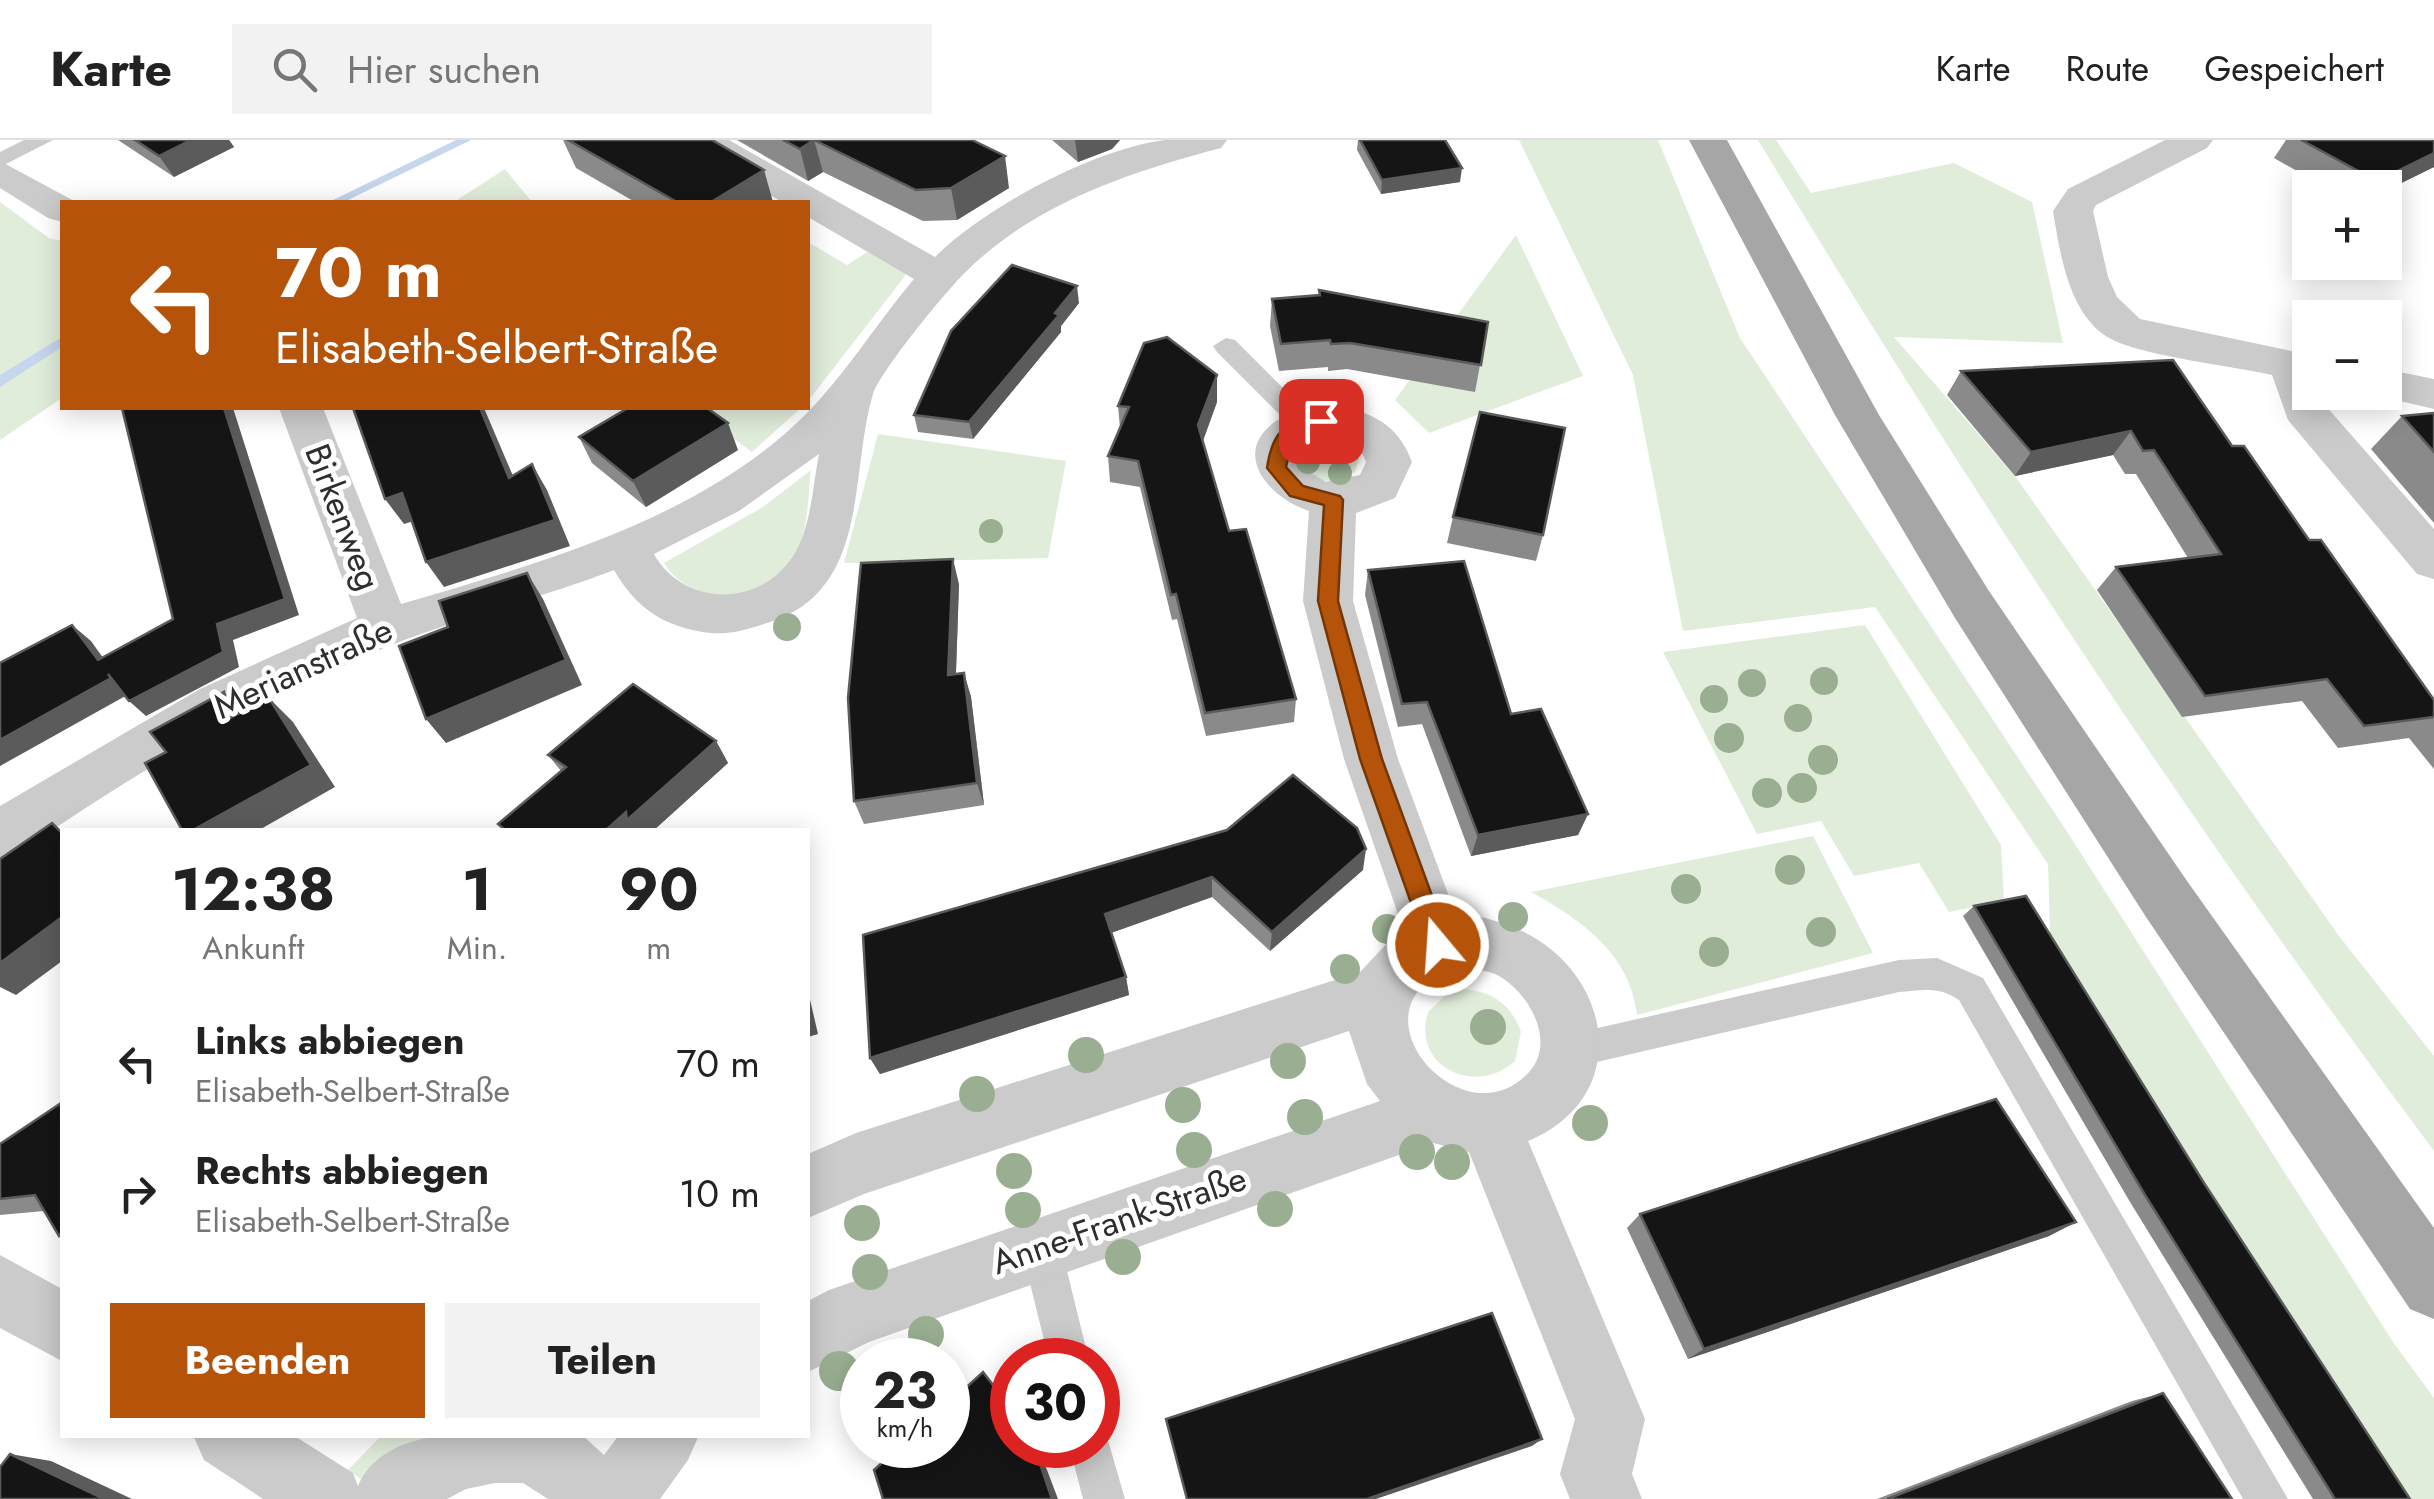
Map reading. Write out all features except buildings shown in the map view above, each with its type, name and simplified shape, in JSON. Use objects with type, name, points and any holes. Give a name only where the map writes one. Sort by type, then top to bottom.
[{"type":"main road","points":[[1708,140],[1799,314],[1911,506],[2156,882],[2434,1285]]},
{"type":"street","points":[[702,140],[799,200]]},
{"type":"street","name":"Merianstraße","points":[[0,834],[82,779],[198,716],[385,628],[626,546],[718,502],[796,448],[852,394],[938,276],[994,230],[1080,181],[1143,156],[1208,140]]},
{"type":"street","points":[[2194,140],[2082,197],[2073,211],[2083,276],[2106,314],[2126,330],[2292,365]]},
{"type":"street","points":[[0,172],[60,209]]},
{"type":"street","points":[[810,207],[938,276]]},
{"type":"street","points":[[2402,387],[2434,394]]},
{"type":"street","name":"Merianstraße","points":[[626,546],[652,590],[679,608],[714,616],[755,610],[791,589],[818,559],[852,394]]},
{"type":"street","name":"Birkenweg","points":[[303,410],[385,628]]},
{"type":"street","points":[[2304,410],[2434,561]]},
{"type":"street","points":[[1354,424],[1379,439],[1386,450],[1387,474],[1379,486],[1351,500],[1297,491],[1276,468],[1280,442],[1306,425],[1354,424]]},
{"type":"street","points":[[1334,500],[1328,601],[1371,759],[1438,945]]},
{"type":"street","points":[[1571,1051],[1570,1024],[1560,998],[1543,976],[1520,957],[1465,942],[1438,945],[1404,962],[1381,993],[1376,1018],[1384,1059],[1409,1094],[1462,1118],[1610,1419],[1596,1474],[1606,1499]]},
{"type":"street","points":[[810,1185],[875,1159],[1381,993]]},
{"type":"street","name":"Anne-Frank-Straße","points":[[810,1337],[853,1314],[1041,1247],[1462,1118],[1529,1112],[1545,1101],[1567,1070],[1571,1051]]},
{"type":"street","points":[[0,1289],[60,1325]]},
{"type":"street","points":[[234,1438],[327,1499]]},
{"type":"street","points":[[616,1499],[662,1438]]},
{"type":"street","points":[[390,1499],[424,1471],[492,1441],[544,1452],[584,1485],[591,1499]]},
{"type":"lane","points":[[0,160],[42,140]]},
{"type":"lane","points":[[1226,346],[1306,425]]},
{"type":"lane","points":[[1571,1051],[1900,976],[1944,972],[1958,978],[1971,989],[2267,1499]]},
{"type":"lane","points":[[1041,1247],[1064,1338]]},
{"type":"lane","points":[[1096,1468],[1104,1499]]},
{"type":"green space","points":[[1519,140],[1658,140],[1740,338],[2064,827],[2393,1342],[2434,1398],[2434,1499],[2387,1499],[2051,968],[2048,864],[1875,607],[1683,631],[1633,375]]},
{"type":"green space","points":[[1758,140],[1776,140],[1811,193],[1954,163],[2032,202],[2063,343],[1894,337],[2015,476],[2339,936],[2434,1056],[2434,1151],[2255,904],[2084,654],[1918,399]]},
{"type":"green space","points":[[505,169],[530,200],[457,200]]},
{"type":"green space","points":[[0,202],[49,238],[60,241],[60,399],[0,440]]},
{"type":"green space","points":[[1516,235],[1583,376],[1429,433],[1395,400]]},
{"type":"green space","points":[[810,243],[847,265],[872,249],[905,268],[905,276],[810,398]]},
{"type":"green space","points":[[695,410],[799,410],[752,452]]},
{"type":"green space","points":[[878,434],[1066,461],[1048,558],[844,563]]},
{"type":"green space","points":[[1317,441],[1336,441],[1352,448],[1359,459],[1355,472],[1330,482],[1320,480],[1300,464],[1303,451]]},
{"type":"green space","points":[[811,470],[799,549],[773,581],[755,591],[715,595],[678,579],[664,563],[763,507]]},
{"type":"green space","points":[[1865,625],[2001,845],[2004,901],[1949,912],[1919,863],[1854,876],[1821,821],[1757,834],[1663,652]]},
{"type":"green space","points":[[1813,836],[1873,953],[1637,1015],[1625,974],[1614,956],[1585,927],[1531,892]]},
{"type":"green space","points":[[1462,989],[1499,1001],[1517,1022],[1521,1032],[1515,1061],[1499,1071],[1466,1076],[1450,1071],[1429,1048],[1425,1031],[1428,1012],[1448,993]]},
{"type":"green space","points":[[379,1438],[425,1438],[400,1454],[369,1485],[348,1470]]},
{"type":"waterway","points":[[339,200],[465,140]]},
{"type":"waterway","points":[[0,382],[60,342]]},
{"type":"route","points":[[1321,421],[1291,432],[1280,442],[1276,468],[1297,491],[1334,500],[1328,601],[1371,759],[1438,945]]}]
